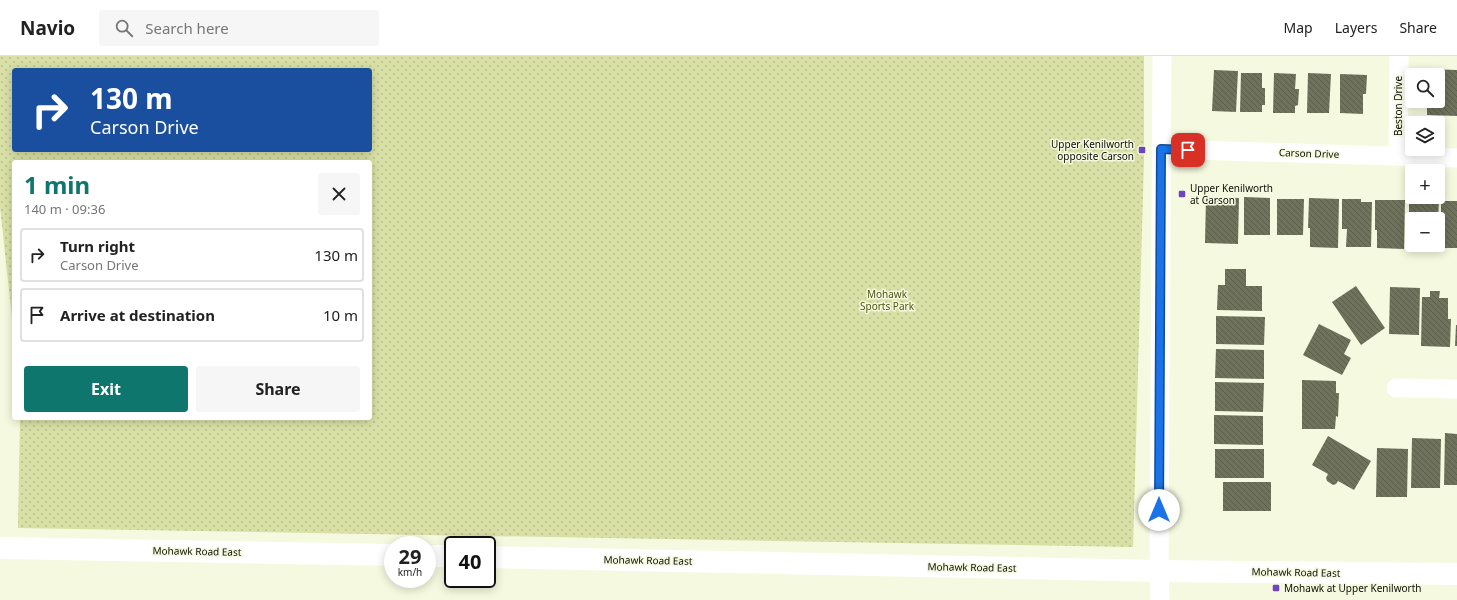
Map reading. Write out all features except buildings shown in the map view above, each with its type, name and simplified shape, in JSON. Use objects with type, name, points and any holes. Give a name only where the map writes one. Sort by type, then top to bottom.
[{"type":"main road","name":"Mohawk Road East","points":[[0,548],[384,555]]},
{"type":"main road","name":"Mohawk Road East","points":[[496,557],[1158,570],[1457,574]]},
{"type":"street","points":[[1160,600],[1158,570],[1162,56]]},
{"type":"street","name":"Beston Drive","points":[[1398,56],[1398,156]]},
{"type":"street","name":"Carson Drive","points":[[1161,149],[1457,158]]},
{"type":"street","points":[[1396,388],[1457,389]]},
{"type":"green space","name":"Mohawk Sports Park","points":[[0,56],[1144,56],[1144,159],[1133,547],[18,528],[20,420],[372,420],[372,160],[12,160],[12,318],[0,207]]},
{"type":"place","name":"Upper Kenilworth opposite Carson","points":[[1142,150]]},
{"type":"place","name":"Upper Kenilworth at Carson","points":[[1182,194]]},
{"type":"place","name":"Mohawk at Upper Kenilworth","points":[[1276,588]]},
{"type":"route","points":[[1159,510],[1161,149],[1188,150]]}]
